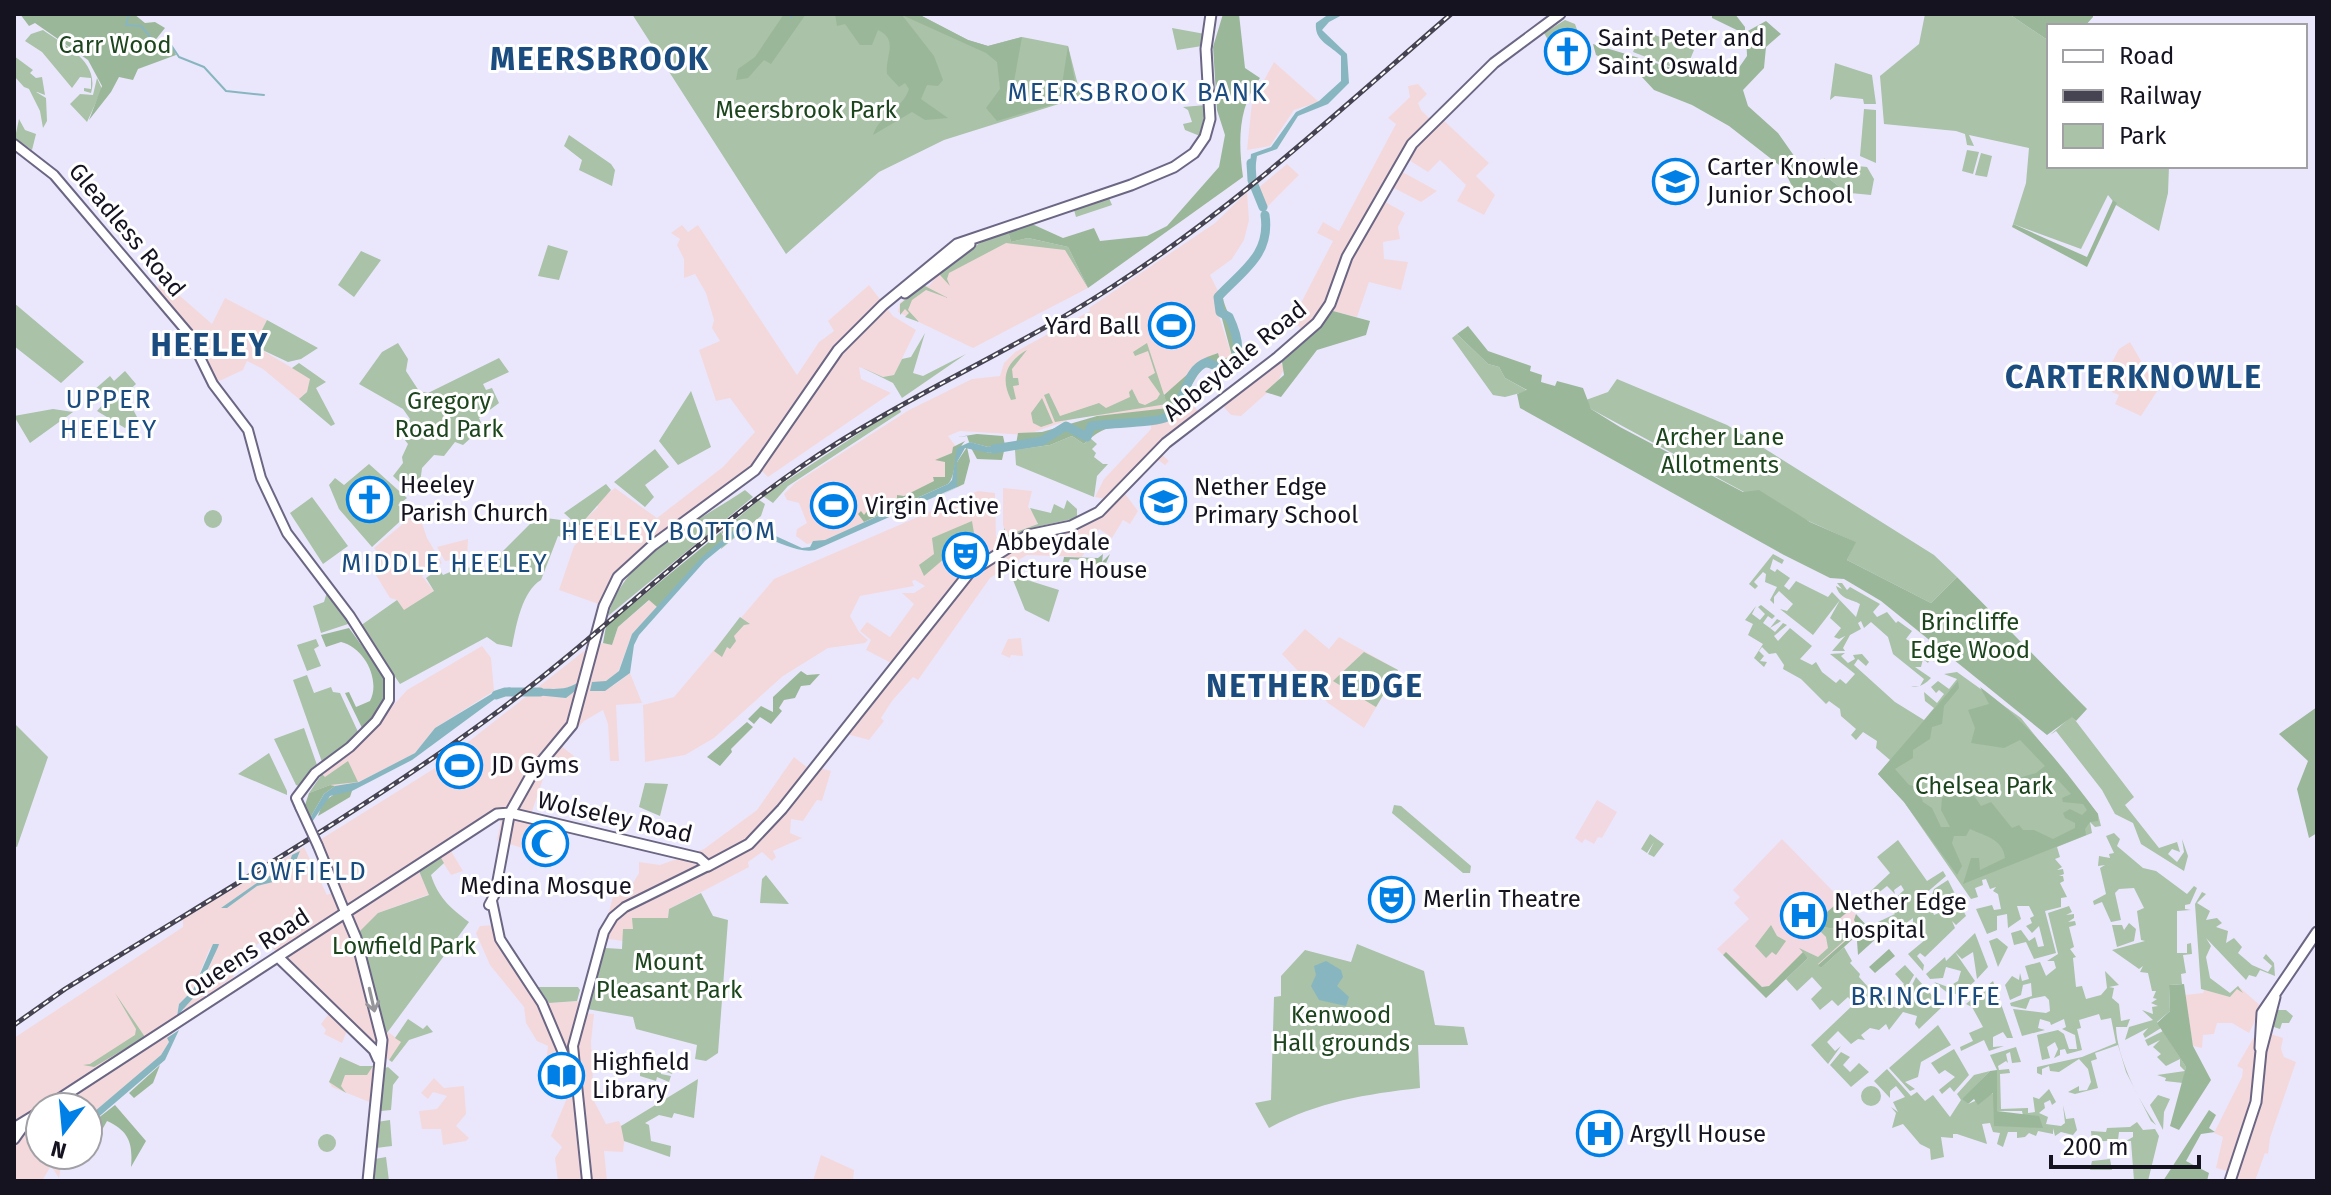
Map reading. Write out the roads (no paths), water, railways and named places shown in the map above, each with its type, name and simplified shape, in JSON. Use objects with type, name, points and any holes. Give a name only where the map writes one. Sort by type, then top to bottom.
[{"type":"main road","points":[[491,818],[519,794],[566,734],[580,700],[604,606],[615,580],[653,545],[740,484],[779,441],[838,350],[869,320],[944,261],[993,230],[1129,186],[1174,167],[1194,153],[1209,124],[1206,46],[1211,14]]},
{"type":"main road","name":"Abbeydale Road","points":[[572,1051],[592,968],[613,917],[634,902],[747,845],[771,822],[897,666],[951,592],[1001,548],[1028,535],[1071,526],[1101,511],[1166,443],[1269,365],[1317,323],[1330,305],[1347,257],[1412,144],[1494,63],[1560,14]]},
{"type":"main road","name":"Gleadless Road","points":[[14,144],[60,181],[132,271],[184,329],[213,384],[248,430],[261,478],[287,533],[378,656],[389,677],[391,690],[387,705],[376,721],[350,747],[315,773],[298,803],[345,912]]},
{"type":"main road","points":[[519,794],[510,813],[490,906],[501,942],[561,1040],[574,1079]]},
{"type":"main road","name":"Wolseley Road","points":[[510,813],[699,858],[708,866]]},
{"type":"main road","name":"Queens Road","points":[[72,1091],[491,818],[510,813]]},
{"type":"main road","points":[[345,912],[356,938],[380,1035],[368,1181]]},
{"type":"main road","points":[[2261,1051],[2259,1034],[2262,1013],[2317,932]]},
{"type":"main road","points":[[278,957],[370,1046],[378,1059]]},
{"type":"main road","points":[[2230,1181],[2257,1096],[2261,1051],[2275,997]]},
{"type":"main road","points":[[370,1046],[378,1043],[380,1035]]},
{"type":"main road","points":[[561,1040],[572,1051],[587,1181]]},
{"type":"waterway","points":[[129,14],[126,25],[141,26],[159,47],[169,42],[179,57],[204,67],[226,91],[264,95]]},
{"type":"waterway","points":[[1251,163],[1252,180],[1263,207]]},
{"type":"waterway","points":[[994,449],[1042,441],[1066,426],[1087,437],[1091,426],[1162,419],[1178,404],[1199,366],[1207,362],[1224,370],[1231,365],[1237,353],[1237,338],[1229,317],[1220,312],[1218,297],[1259,252],[1266,229],[1265,215]]},
{"type":"waterway","points":[[496,695],[540,692]]},
{"type":"railway","points":[[14,1025],[65,989],[386,790],[489,718],[722,526],[802,466],[878,418],[1074,311],[1157,256],[1244,191],[1451,14]]},
{"type":"place","name":"Saint Peter and Saint Oswald","points":[[1567,52]]},
{"type":"place","name":"Carter Knowle Junior School","points":[[1676,181]]},
{"type":"place","name":"Yard Ball","points":[[1171,326]]},
{"type":"place","name":"Heeley Parish Church","points":[[369,499]]},
{"type":"place","name":"Nether Edge Primary School","points":[[1163,501]]},
{"type":"place","name":"Virgin Active","points":[[834,506]]},
{"type":"place","name":"Abbeydale Picture House","points":[[965,556]]},
{"type":"place","name":"JD Gyms","points":[[460,765]]},
{"type":"place","name":"Medina Mosque","points":[[546,844]]},
{"type":"place","name":"Merlin Theatre","points":[[1392,899]]},
{"type":"place","name":"Nether Edge Hospital","points":[[1803,916]]},
{"type":"place","name":"Highfield Library","points":[[561,1076]]},
{"type":"place","name":"Argyll House","points":[[1599,1134]]},
{"type":"district","name":"MEERSBROOK","points":[[600,59]]},
{"type":"district","name":"MEERSBROOK BANK","points":[[1138,92]]},
{"type":"district","name":"HEELEY","points":[[210,345]]},
{"type":"district","name":"CARTERKNOWLE","points":[[2134,377]]},
{"type":"district","name":"UPPER HEELEY","points":[[109,414]]},
{"type":"district","name":"HEELEY BOTTOM","points":[[669,531]]},
{"type":"district","name":"MIDDLE HEELEY","points":[[445,563]]},
{"type":"district","name":"NETHER EDGE","points":[[1315,686]]},
{"type":"district","name":"LOWFIELD","points":[[302,871]]},
{"type":"district","name":"BRINCLIFFE","points":[[1926,996]]},
{"type":"park label","name":"Carr Wood","points":[[115,45]]},
{"type":"park label","name":"Meersbrook Park","points":[[806,110]]},
{"type":"park label","name":"Gregory Road Park","points":[[449,415]]},
{"type":"park label","name":"Archer Lane Allotments","points":[[1720,451]]},
{"type":"park label","name":"Brincliffe Edge Wood","points":[[1970,636]]},
{"type":"park label","name":"Chelsea Park","points":[[1984,786]]},
{"type":"park label","name":"Lowfield Park","points":[[404,946]]},
{"type":"park label","name":"Mount Pleasant Park","points":[[669,976]]},
{"type":"park label","name":"Kenwood Hall grounds","points":[[1341,1029]]}]
